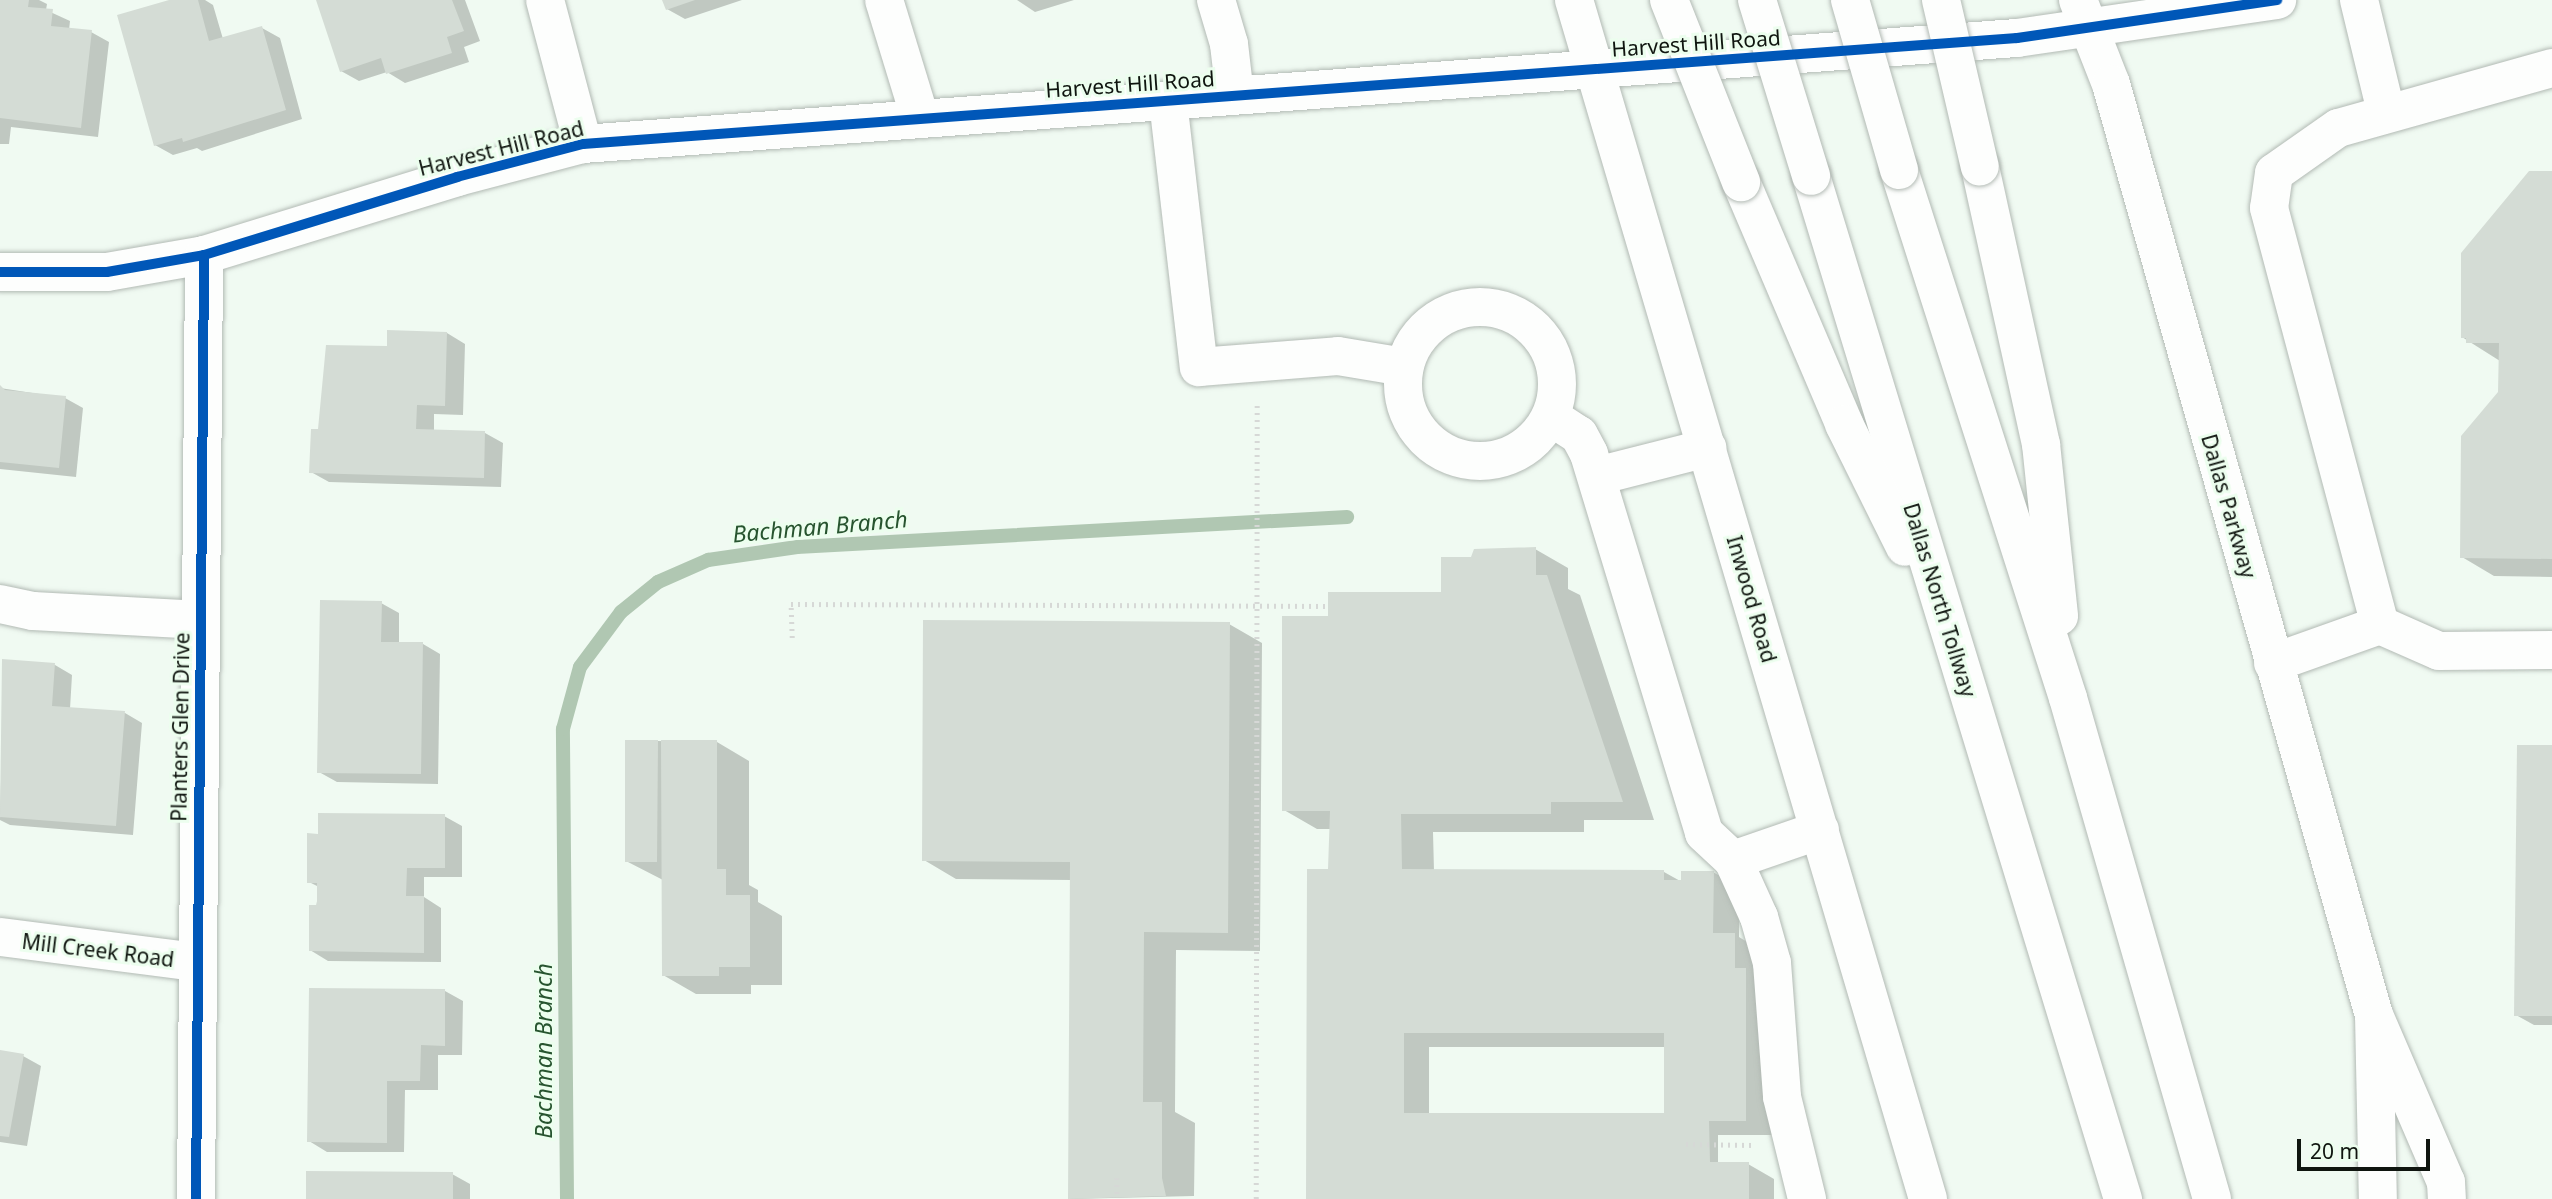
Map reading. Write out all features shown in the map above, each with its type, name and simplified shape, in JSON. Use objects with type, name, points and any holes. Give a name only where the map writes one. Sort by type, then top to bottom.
[{"type":"main road","points":[[545,0],[583,144]]},
{"type":"main road","points":[[884,0],[920,118]]},
{"type":"main road","points":[[1216,0],[1229,44],[1235,96]]},
{"type":"main road","name":"Inwood Road","points":[[1574,0],[1928,1199]]},
{"type":"main road","points":[[1669,0],[1741,182],[1844,424],[1954,645]]},
{"type":"main road","name":"Dallas North Tollway","points":[[1757,0],[2123,1199]]},
{"type":"main road","points":[[1850,0],[1899,170],[2068,698],[2212,1199]]},
{"type":"main road","points":[[1941,0],[2041,444],[2068,698]]},
{"type":"main road","name":"Harvest Hill Road","points":[[0,272],[107,272],[204,255],[457,177],[583,144],[1594,69],[2084,15],[2277,0]]},
{"type":"main road","points":[[2359,0],[2386,113]]},
{"type":"main road","name":"Dallas Parkway","points":[[2084,15],[2111,84],[2374,1015]]},
{"type":"main road","points":[[2380,625],[2269,208],[2274,173],[2338,128],[2552,68]]},
{"type":"main road","points":[[1168,101],[1199,367],[1338,356],[1404,367]]},
{"type":"main road","name":"Planters Glen Drive","points":[[196,1199],[195,962],[204,255]]},
{"type":"main road","points":[[1473,306],[1500,309],[1525,321],[1544,339],[1556,363],[1558,390],[1551,417],[1536,439],[1514,455],[1488,461],[1463,460],[1440,451],[1422,435],[1408,415],[1404,367],[1413,344],[1429,326],[1450,312],[1473,306]]},
{"type":"main road","points":[[1551,417],[1580,435],[1597,476],[1704,833],[1733,860],[1759,917],[1772,963],[1782,1097],[1807,1199]]},
{"type":"main road","points":[[1597,476],[1707,448]]},
{"type":"main road","points":[[0,604],[33,611],[201,620]]},
{"type":"main road","points":[[2273,663],[2380,625],[2439,651],[2552,650]]},
{"type":"main road","points":[[1733,860],[1820,830]]},
{"type":"main road","name":"Mill Creek Road","points":[[0,937],[195,962]]},
{"type":"main road","points":[[2374,1015],[2378,1199]]},
{"type":"main road","points":[[2374,1015],[2446,1182],[2447,1199]]},
{"type":"path","points":[[1256,1199],[1257,435]]},
{"type":"path","points":[[792,638],[791,604],[1328,606]]},
{"type":"path","points":[[1686,1144],[1764,1145]]},
{"type":"path","points":[[1117,1178],[1117,1199]]},
{"type":"building","points":[[0,0],[29,0],[28,7],[53,9],[51,26],[92,30],[81,128],[0,118]]},
{"type":"building","points":[[169,0],[198,0],[209,41],[262,26],[286,110],[183,142],[182,138],[154,146],[117,15]]},
{"type":"building","points":[[316,0],[452,0],[464,31],[447,37],[452,53],[386,74],[381,58],[340,72]]},
{"type":"building","points":[[662,0],[695,0],[666,10]]},
{"type":"building","points":[[2529,171],[2552,171],[2552,559],[2460,558],[2461,436],[2498,392],[2499,343],[2466,343],[2466,338],[2461,338],[2461,253]]},
{"type":"building","points":[[387,330],[447,332],[445,406],[417,405],[416,429],[485,431],[484,478],[309,473],[311,429],[318,429],[326,345],[387,346]]},
{"type":"building","points":[[0,385],[5,390],[66,396],[59,468],[0,462]]},
{"type":"building","points":[[1536,547],[1536,575],[1547,575],[1623,802],[1551,802],[1551,814],[1401,814],[1402,869],[1664,870],[1664,880],[1681,880],[1681,871],[1714,871],[1713,933],[1735,933],[1735,968],[1746,968],[1746,1121],[1709,1121],[1710,1162],[1749,1162],[1749,1199],[1306,1199],[1307,869],[1328,869],[1330,811],[1282,811],[1282,616],[1328,616],[1328,592],[1441,592],[1441,557],[1471,557],[1474,549]],"holes":[[[1404,1033],[1664,1033],[1664,1113],[1404,1113]]]},
{"type":"building","points":[[320,600],[382,601],[381,642],[423,642],[421,774],[317,773]]},
{"type":"building","points":[[923,620],[1230,622],[1228,933],[1144,932],[1143,1102],[1162,1102],[1162,1178],[1166,1196],[1068,1199],[1070,862],[922,861]]},
{"type":"building","points":[[2,659],[55,663],[52,706],[125,711],[116,826],[0,817]]},
{"type":"building","points":[[625,740],[658,740],[657,862],[625,862]]},
{"type":"building","points":[[661,740],[717,740],[717,869],[726,869],[726,895],[750,895],[750,967],[719,967],[719,976],[662,976]]},
{"type":"building","points":[[2517,745],[2552,745],[2552,1016],[2514,1016]]},
{"type":"building","points":[[318,813],[445,814],[445,868],[407,868],[406,896],[424,896],[424,953],[309,951],[309,905],[317,905],[317,883],[307,883],[307,833],[318,834]]},
{"type":"building","points":[[309,988],[445,989],[445,1046],[421,1045],[420,1081],[387,1081],[387,1143],[307,1142]]},
{"type":"building","points":[[0,1050],[24,1054],[9,1137],[0,1136]]},
{"type":"building","points":[[306,1171],[453,1172],[453,1199],[306,1199]]},
{"type":"waterway","name":"Bachman Branch","points":[[567,1199],[563,729],[580,667],[621,612],[658,582],[708,560],[797,547],[1347,517]]},
{"type":"cycle path","points":[[0,272],[107,272],[204,255],[457,177],[583,144],[2017,38],[2277,0]]},
{"type":"cycle path","points":[[196,1199],[204,255]]}]
